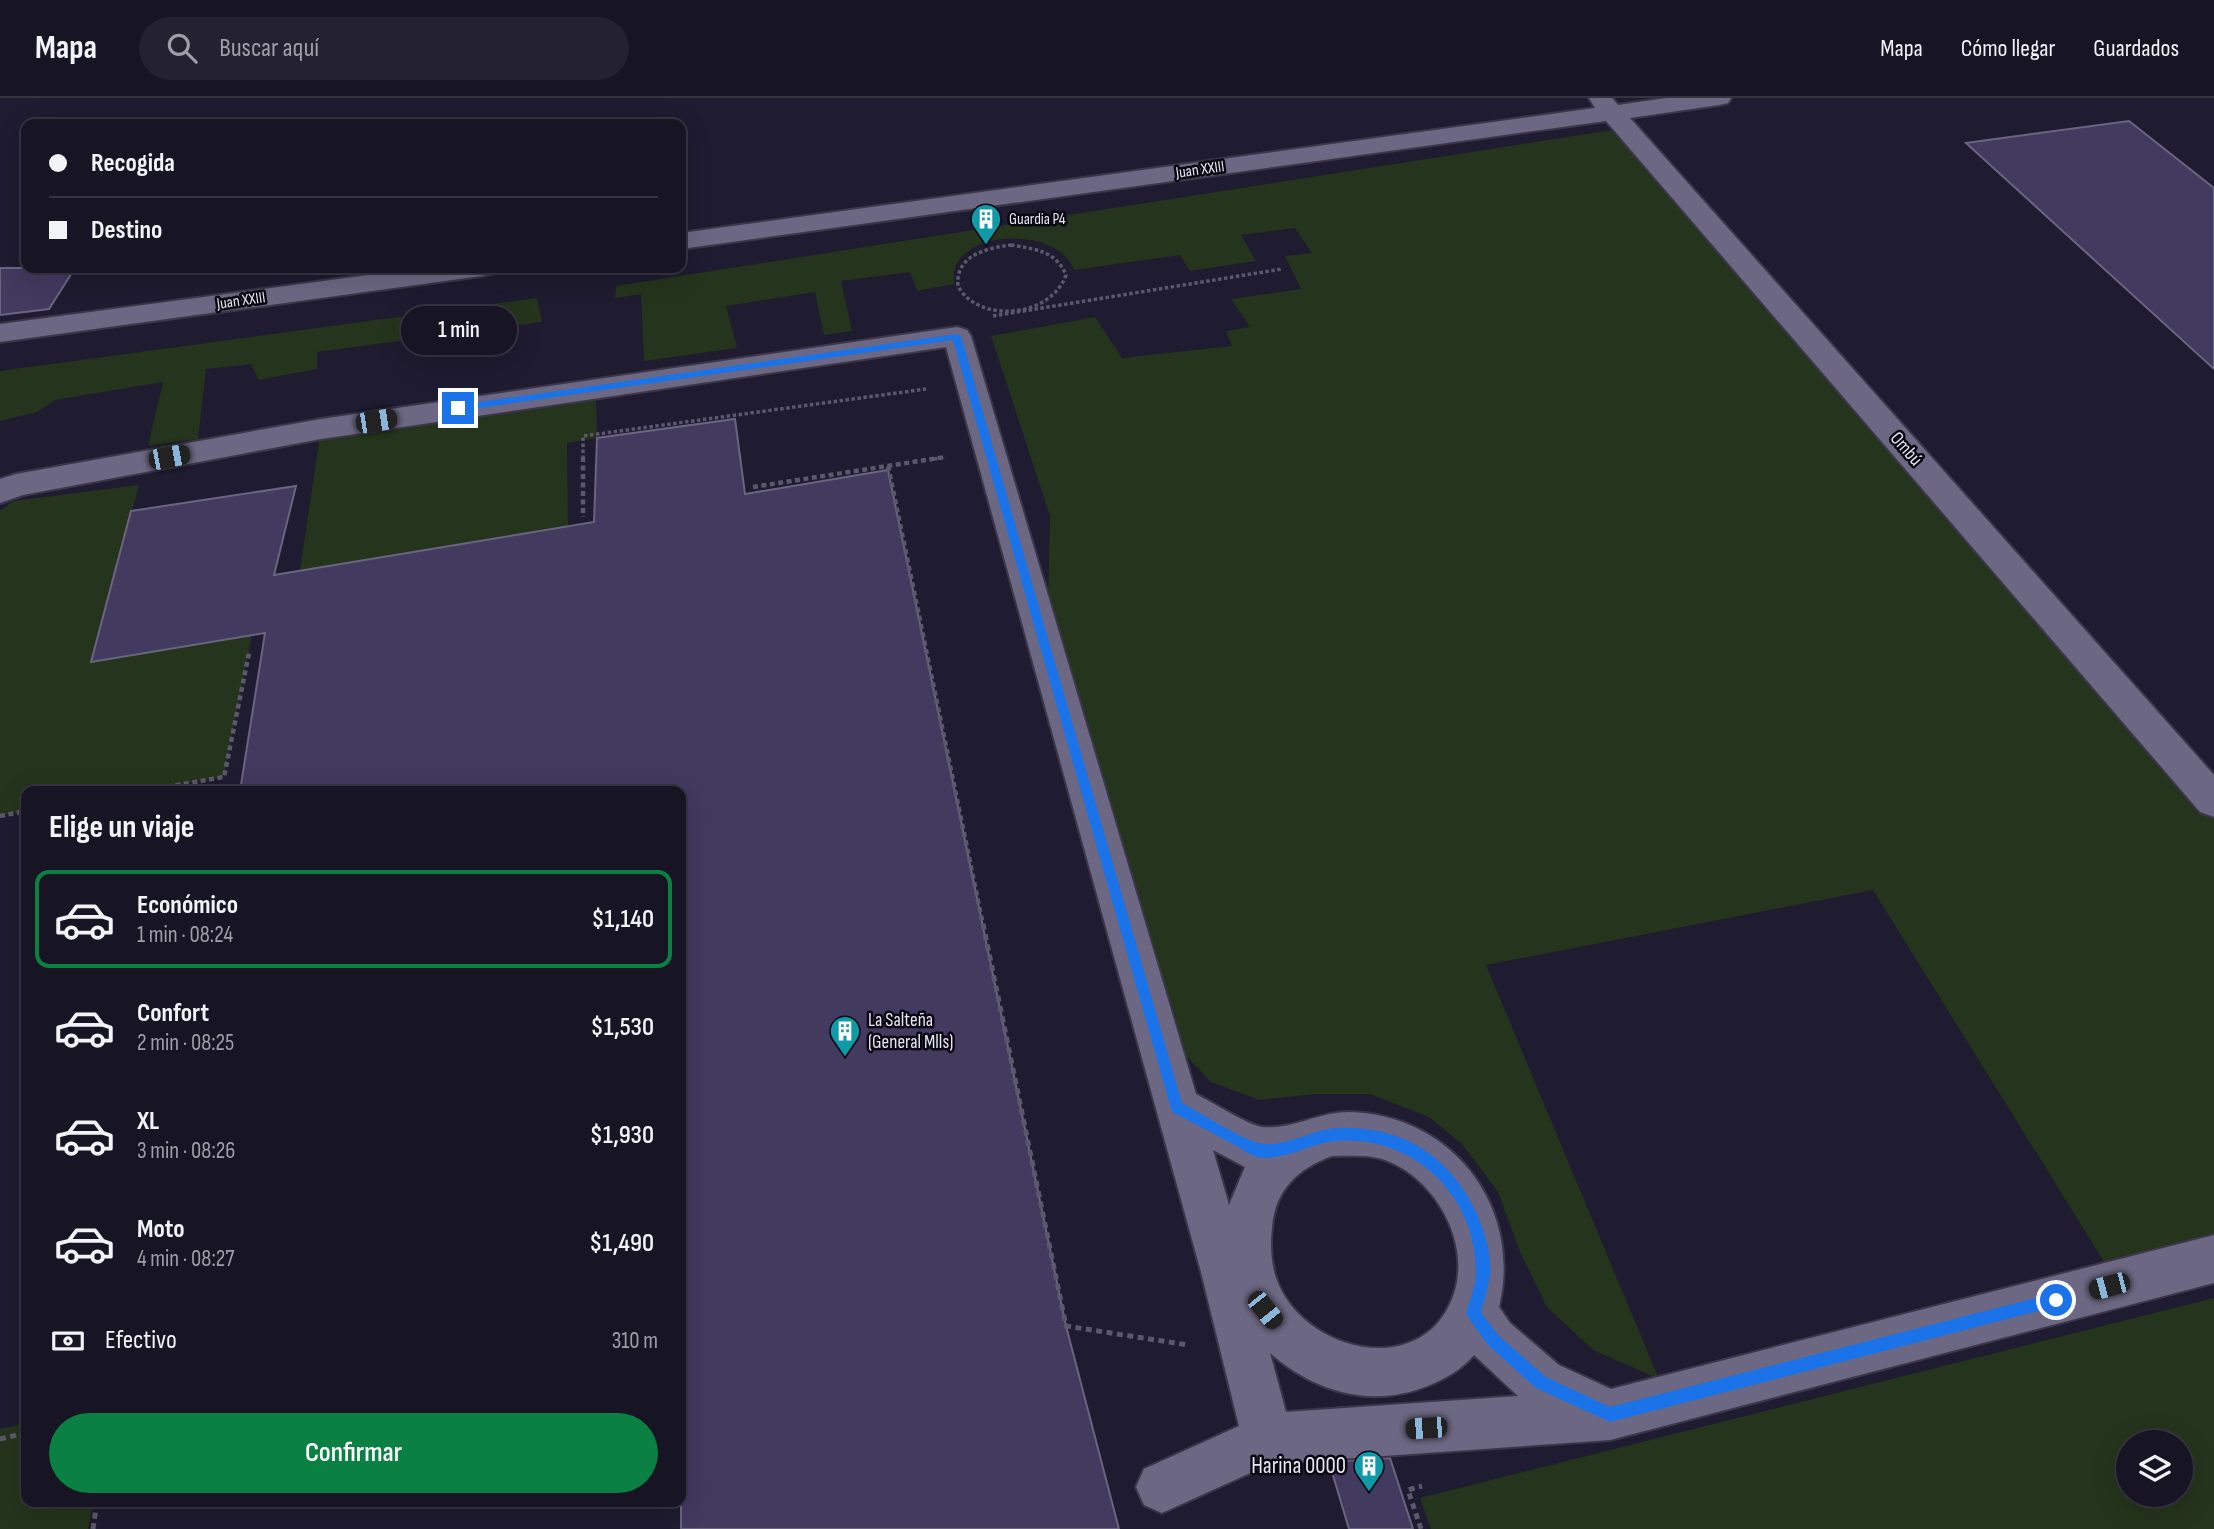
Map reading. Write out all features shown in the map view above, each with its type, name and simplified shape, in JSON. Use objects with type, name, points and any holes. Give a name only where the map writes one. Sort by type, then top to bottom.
[{"type":"street","name":"Juan XXIII","points":[[686,239],[1605,106],[1719,98]]},
{"type":"street","name":"Ombú","points":[[1605,106],[2214,801]]},
{"type":"street","name":"Juan XXIII","points":[[0,334],[445,273]]},
{"type":"street","points":[[0,492],[16,485],[321,429],[957,336],[1225,1272],[1268,1439]]},
{"type":"street","points":[[1177,1107],[1258,1150],[1300,1145],[1332,1135],[1368,1134],[1404,1144],[1436,1166],[1462,1196],[1478,1232],[1483,1274],[1474,1314],[1450,1348],[1415,1368],[1373,1376],[1330,1366],[1291,1342],[1265,1310],[1225,1272]]},
{"type":"street","points":[[1265,1310],[1249,1273],[1245,1233],[1254,1197],[1272,1167],[1300,1145]]},
{"type":"street","points":[[1161,1487],[1268,1439],[1610,1415],[2214,1259]]},
{"type":"street","points":[[1474,1314],[1493,1340],[1541,1382],[1610,1415]]},
{"type":"path","points":[[1011,245],[1044,250],[1065,267],[1067,277],[1064,288],[1055,298],[1041,306],[1026,311],[997,310],[972,303],[957,283],[958,272],[965,261],[978,253],[1011,245]]},
{"type":"path","points":[[583,517],[583,436],[926,389]]},
{"type":"path","points":[[753,487],[990,451]]},
{"type":"path","points":[[888,466],[1066,1326],[1189,1345]]},
{"type":"path","points":[[171,786],[224,777],[249,653]]},
{"type":"path","points":[[0,816],[21,812]]},
{"type":"path","points":[[0,1439],[21,1434]]},
{"type":"path","points":[[93,1529],[96,1507]]},
{"type":"green space","points":[[1625,128],[2214,801],[2214,1250],[2111,1273],[1873,890],[1486,965],[1659,1379],[1593,1350],[1547,1307],[1520,1252],[1498,1192],[1463,1145],[1429,1117],[1370,1094],[1316,1094],[1259,1100],[1211,1082],[1187,1057],[1170,1032],[1048,605],[1050,516],[991,336],[1095,317],[1122,358],[1232,346],[1226,331],[1250,327],[1231,299],[1301,289],[1285,256],[1312,253],[1295,228],[1241,235],[1256,261],[1190,271],[1180,255],[1074,270],[1064,255],[1048,245],[1027,239],[984,243],[967,252],[956,265],[954,284],[917,291],[910,272],[841,281],[852,331],[824,335],[815,292],[726,306],[737,348],[644,361],[641,294],[615,298],[616,286]]},
{"type":"green space","points":[[537,298],[542,322],[317,352],[317,369],[259,380],[251,364],[206,369],[198,439],[148,446],[163,382],[55,400],[37,412],[0,421],[0,371]]},
{"type":"green space","points":[[596,388],[597,438],[567,443],[568,527],[300,570],[321,429]]},
{"type":"green space","points":[[139,485],[91,661],[252,635],[224,777],[171,786],[21,786],[21,812],[0,816],[0,511],[13,501]]},
{"type":"green space","points":[[2214,1298],[2214,1529],[1431,1529],[1420,1498]]},
{"type":"green space","points":[[21,1424],[21,1507],[92,1507],[88,1529],[0,1529],[0,1429]]},
{"type":"building","points":[[2129,121],[2214,188],[2214,369],[1966,143]]},
{"type":"building","points":[[0,268],[21,268],[21,273],[72,273],[49,309],[0,315]]},
{"type":"building","name":"La Salteña (General Mlls)","points":[[735,419],[745,494],[888,470],[1066,1326],[1119,1529],[681,1529],[681,1507],[686,1507],[686,786],[241,786],[265,633],[91,662],[131,511],[296,486],[274,575],[594,522],[597,438]]},
{"type":"building","name":"Harina 0000","points":[[1390,1458],[1413,1529],[1349,1529],[1329,1462]]},
{"type":"place","name":"Guardia P4","points":[[986,246]]},
{"type":"place","name":"La Salteña (General Mlls)","points":[[845,1058]]},
{"type":"place","name":"Harina 0000","points":[[1369,1493]]},
{"type":"route","points":[[458,408],[957,336],[1177,1107],[1258,1150],[1300,1145],[1332,1135],[1368,1134],[1404,1144],[1436,1166],[1462,1196],[1478,1232],[1483,1274],[1474,1314],[1493,1340],[1541,1382],[1610,1415],[2056,1300]]}]
